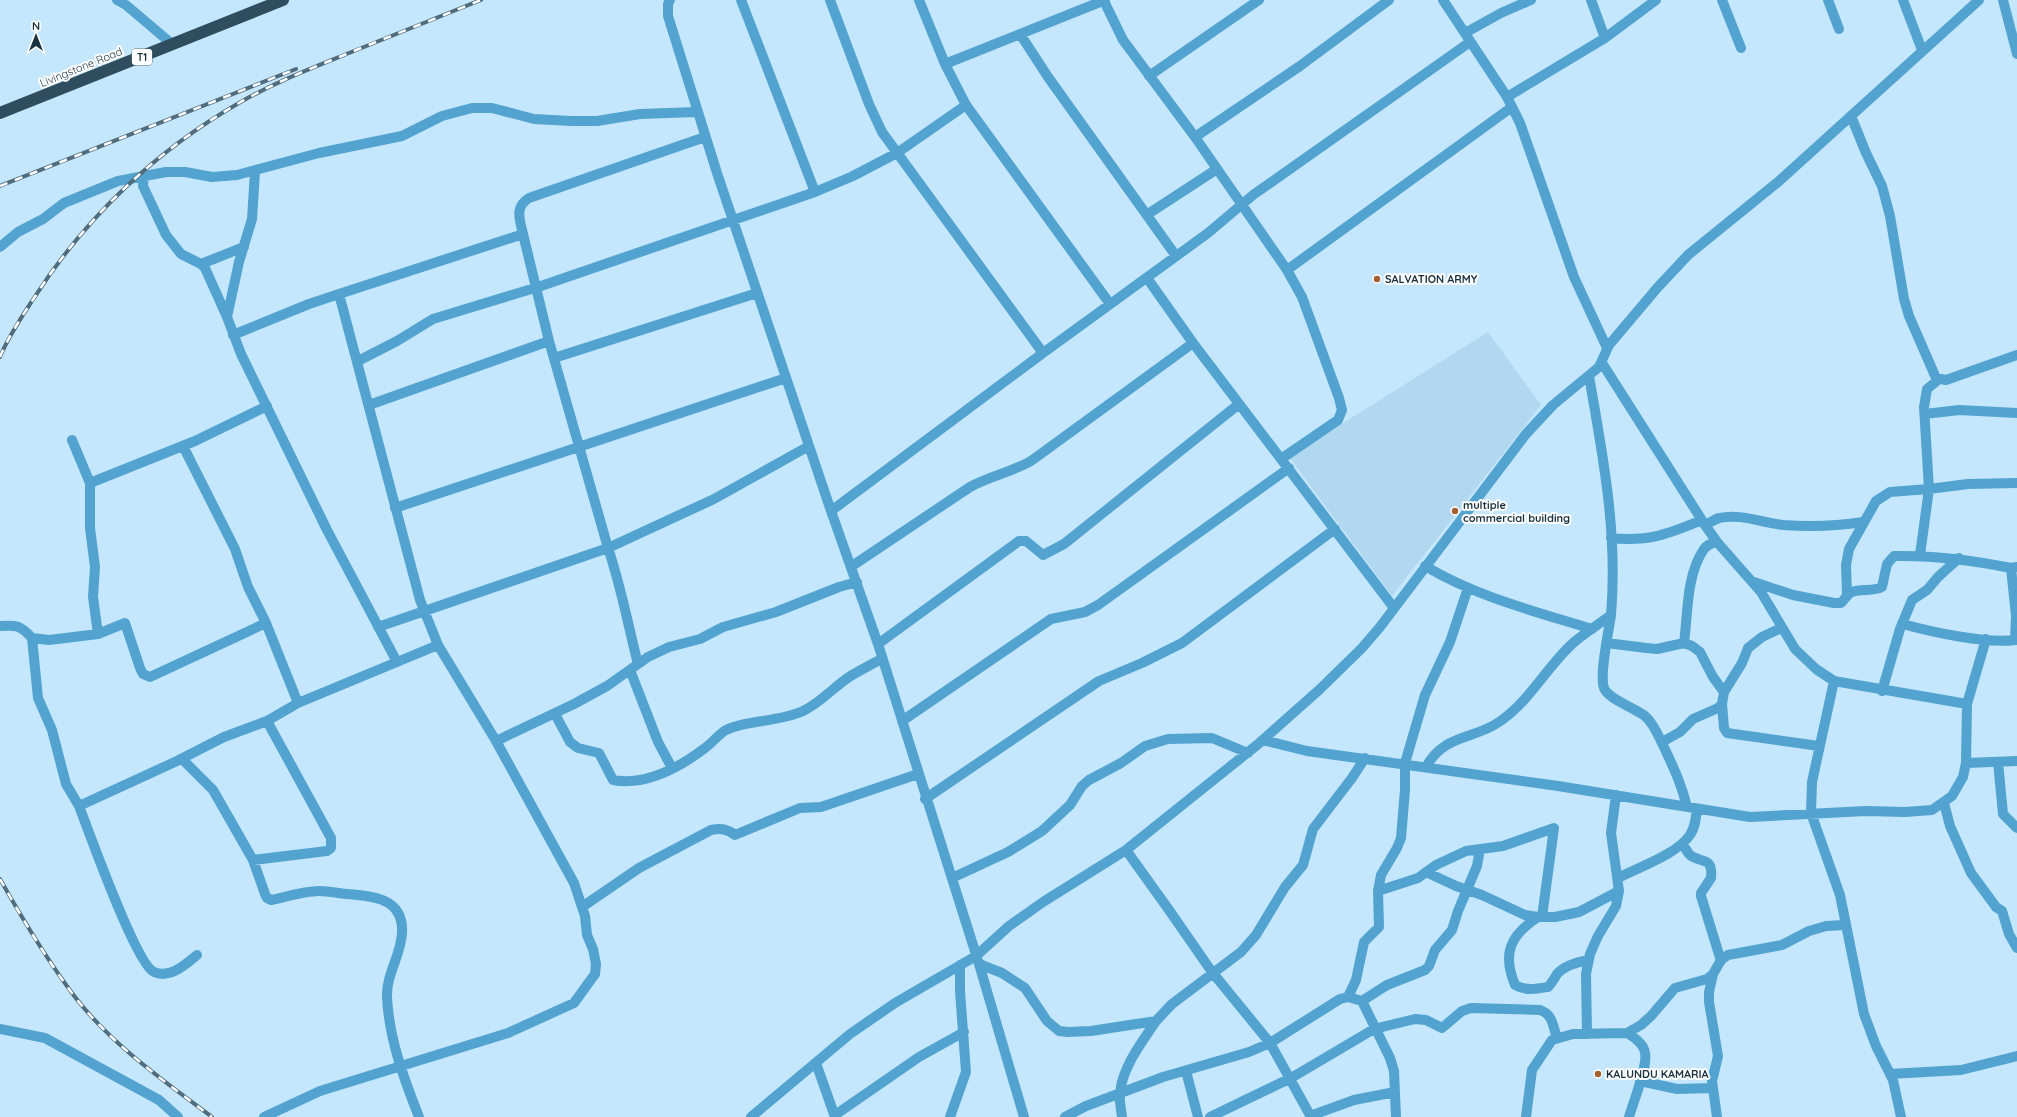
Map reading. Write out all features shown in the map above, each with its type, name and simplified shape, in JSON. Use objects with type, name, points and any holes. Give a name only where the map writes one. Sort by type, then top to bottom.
[{"type":"highway","name":"Livingstone Road","points":[[0,113],[283,0]]},
{"type":"street","points":[[117,0],[126,5],[172,44]]},
{"type":"street","points":[[670,0],[668,4],[668,16],[696,112],[831,511],[852,566],[878,644],[881,659],[902,721],[925,799],[952,878],[1024,1117]]},
{"type":"street","points":[[741,0],[815,192]]},
{"type":"street","points":[[830,0],[874,116],[897,153],[1043,353]]},
{"type":"street","points":[[919,0],[945,64],[966,105],[1110,304]]},
{"type":"street","points":[[945,64],[1104,0],[1123,40],[1195,137],[1242,204],[1287,270],[1302,297],[1340,398],[1342,410],[1338,420],[1281,459]]},
{"type":"street","points":[[1149,76],[1259,0]]},
{"type":"street","points":[[1195,137],[1287,76],[1389,0]]},
{"type":"street","points":[[1443,0],[1507,97],[1512,107],[1525,135],[1574,277],[1607,348]]},
{"type":"street","points":[[1465,33],[1501,13],[1531,0]]},
{"type":"street","points":[[1591,0],[1605,38]]},
{"type":"street","points":[[1507,97],[1605,38],[1656,0]]},
{"type":"street","points":[[1722,0],[1741,48]]},
{"type":"street","points":[[1828,0],[1839,29]]},
{"type":"street","points":[[1903,0],[1922,50]]},
{"type":"street","points":[[751,1117],[850,1034],[895,1003],[960,965],[977,960],[1009,926],[1043,902],[1126,850],[1248,753],[1319,690],[1362,648],[1526,434],[1553,405],[1589,376],[1602,363],[1607,348],[1658,287],[1688,255],[1762,196],[1979,0]]},
{"type":"street","points":[[2003,0],[2017,54]]},
{"type":"street","points":[[1020,34],[1086,130],[1148,214],[1176,256]]},
{"type":"street","points":[[831,511],[1043,353],[1208,233],[1242,204],[1470,42]]},
{"type":"street","points":[[358,361],[433,319],[494,302],[815,192],[870,168],[897,153],[966,105]]},
{"type":"street","points":[[1287,270],[1512,107]]},
{"type":"street","points":[[0,247],[18,232],[43,219],[64,203],[112,182],[144,175],[184,172],[216,178],[255,172],[319,154],[402,136],[438,117],[472,108],[492,108],[534,119],[571,121],[597,121],[640,114],[696,112]]},
{"type":"street","points":[[1851,116],[1866,154],[1882,186],[1890,216],[1904,299],[1929,364],[1938,380]]},
{"type":"street","points":[[638,664],[625,615],[618,578],[608,548],[581,447],[549,341],[538,287],[523,234],[519,211],[520,204],[529,198],[705,137]]},
{"type":"street","points":[[1148,214],[1217,169]]},
{"type":"street","points":[[227,317],[252,219],[255,172]]},
{"type":"street","points":[[144,175],[143,186],[166,235],[181,254],[201,264],[208,272],[233,335],[327,530],[397,662]]},
{"type":"street","points":[[233,335],[309,304],[523,234]]},
{"type":"street","points":[[201,264],[244,247]]},
{"type":"street","points":[[1147,278],[1193,343],[1394,608]]},
{"type":"street","points":[[554,358],[758,293]]},
{"type":"street","points":[[264,1117],[320,1091],[508,1033],[574,1003],[591,982],[595,974],[596,964],[593,949],[587,935],[582,907],[574,883],[496,741],[438,645],[424,613],[339,294]]},
{"type":"street","points":[[369,405],[549,341]]},
{"type":"street","points":[[852,566],[970,487],[991,477],[1014,470],[1031,461],[1193,343]]},
{"type":"street","points":[[1920,555],[1929,489],[1925,414],[1927,389],[1938,380],[1946,380],[2017,355]]},
{"type":"street","points":[[1602,363],[1703,522],[1717,542],[1754,582],[1795,649],[1816,669],[1834,681],[1882,691],[1967,704]]},
{"type":"street","points":[[1589,376],[1609,492],[1614,564],[1611,615],[1603,684],[1604,689],[1613,698],[1633,708],[1646,717],[1656,729],[1682,784],[1692,808],[1695,822],[1690,834],[1682,844],[1618,878]]},
{"type":"street","points":[[395,508],[786,378]]},
{"type":"street","points":[[878,644],[1019,541],[1026,541],[1043,555],[1059,547],[1083,530],[1132,488],[1239,404]]},
{"type":"street","points":[[90,483],[183,446],[267,406]]},
{"type":"street","points":[[1925,414],[1959,410],[2017,413]]},
{"type":"street","points":[[72,440],[90,483],[90,528],[95,567],[93,596],[98,634]]},
{"type":"street","points":[[183,446],[235,549],[248,587],[266,623],[298,703]]},
{"type":"street","points":[[378,627],[424,613],[608,548],[714,499],[809,446]]},
{"type":"street","points":[[902,721],[1051,619],[1085,612],[1098,604],[1288,468]]},
{"type":"street","points":[[1847,594],[1846,565],[1849,549],[1876,501],[1884,494],[1896,491],[1929,489],[1968,484],[2017,483]]},
{"type":"street","points":[[1611,538],[1640,540],[1654,538],[1703,522],[1719,518],[1732,517],[1761,522],[1804,526],[1843,525],[1863,522]]},
{"type":"street","points":[[925,799],[1099,682],[1142,664],[1182,643],[1335,529]]},
{"type":"street","points":[[1684,643],[1695,569],[1704,549],[1707,546],[1717,542]]},
{"type":"street","points":[[1754,582],[1793,595],[1834,604],[1840,603],[1847,594],[1854,591],[1878,590],[1882,587],[1887,564],[1894,556],[1920,555],[1959,558],[2014,568],[2016,640],[1986,639],[1931,632],[1903,624]]},
{"type":"street","points":[[1882,691],[1912,600],[1927,590],[1938,576],[1959,558]]},
{"type":"street","points":[[1425,566],[1468,588],[1499,601],[1592,629]]},
{"type":"street","points":[[496,741],[555,714],[607,686],[638,664],[669,647],[700,639],[723,627],[776,612],[839,587],[857,582]]},
{"type":"street","points":[[1348,997],[1356,980],[1364,942],[1379,927],[1378,891],[1381,875],[1397,848],[1400,838],[1405,790],[1405,763],[1425,695],[1450,642],[1468,588]]},
{"type":"street","points":[[1426,767],[1432,757],[1445,745],[1486,729],[1511,714],[1572,644],[1611,615]]},
{"type":"street","points":[[32,638],[49,640],[98,634],[125,623],[140,668],[144,674],[150,677],[266,623]]},
{"type":"street","points":[[0,626],[17,625],[24,629],[32,638],[38,698],[52,730],[66,784],[79,806],[127,928],[147,966],[158,973],[173,972],[197,955]]},
{"type":"street","points":[[1781,628],[1762,637],[1748,648],[1742,663],[1724,692],[1722,704],[1724,728],[1727,733],[1819,746]]},
{"type":"street","points":[[1263,740],[1307,751],[1405,763],[1750,817],[1811,813],[1866,811],[1906,812],[1932,810],[1952,796],[1963,777],[1966,763],[1967,704],[1986,639]]},
{"type":"street","points":[[1607,643],[1657,649],[1684,643],[1692,646],[1700,652],[1713,677],[1724,692]]},
{"type":"street","points":[[79,806],[224,737],[267,721],[298,703],[438,645]]},
{"type":"street","points":[[555,714],[570,742],[578,748],[599,753],[613,780],[639,781],[650,778],[672,768],[704,749],[725,731],[735,726],[770,721],[803,711],[850,677],[881,659]]},
{"type":"street","points":[[630,670],[658,742],[672,768]]},
{"type":"street","points":[[1834,681],[1812,782],[1811,813],[1840,895],[1864,1014],[1874,1041],[1890,1074],[1901,1117]]},
{"type":"street","points":[[1662,742],[1680,732],[1693,719],[1718,708],[1722,704]]},
{"type":"street","points":[[253,860],[327,851],[331,848],[331,838],[267,721]]},
{"type":"street","points":[[952,878],[1008,852],[1042,831],[1070,805],[1082,786],[1089,780],[1121,763],[1144,746],[1168,739],[1212,738],[1248,753]]},
{"type":"street","points":[[182,758],[213,790],[253,860],[267,898],[271,900],[318,891],[378,897],[397,910],[402,921],[402,936],[399,952],[387,988],[387,997],[391,1029],[400,1066],[419,1117]]},
{"type":"street","points":[[1122,1117],[1120,1093],[1124,1077],[1135,1052],[1156,1021],[1172,1004],[1212,972],[1241,952],[1256,935],[1285,887],[1303,865],[1313,829],[1352,778],[1365,758]]},
{"type":"street","points":[[1966,763],[2017,761]]},
{"type":"street","points":[[1998,762],[2003,814],[2017,828]]},
{"type":"street","points":[[582,907],[640,868],[711,830],[723,829],[735,834],[800,808],[821,807],[918,774]]},
{"type":"street","points":[[1587,1034],[1586,974],[1589,960],[1598,936],[1616,906],[1619,891],[1611,838],[1616,795]]},
{"type":"street","points":[[1944,803],[1950,826],[1971,873],[1996,907],[2002,912],[2009,934],[2017,948]]},
{"type":"street","points":[[1378,891],[1418,878],[1426,872],[1466,851],[1503,846],[1554,828],[1540,917]]},
{"type":"street","points":[[1682,844],[1689,854],[1705,860],[1710,865],[1711,878],[1701,893],[1701,896],[1721,961]]},
{"type":"street","points":[[1065,1117],[1120,1093],[1163,1077],[1249,1052],[1270,1043],[1340,999],[1348,997],[1362,1001],[1387,985],[1425,970],[1429,966],[1435,950],[1452,930],[1466,890],[1477,866],[1480,849]]},
{"type":"street","points":[[1126,850],[1170,910],[1212,972],[1270,1043],[1291,1078],[1311,1117],[1354,1100],[1395,1092]]},
{"type":"street","points":[[1426,872],[1525,915],[1540,917],[1579,912],[1619,891]]},
{"type":"street","points":[[1540,917],[1524,926],[1510,947],[1508,956],[1515,985],[1531,990],[1548,987],[1557,974],[1564,968],[1573,963],[1589,960]]},
{"type":"street","points":[[1526,1117],[1532,1070],[1552,1040],[1572,1034],[1627,1033],[1641,1025],[1651,1016],[1676,988],[1707,979],[1713,974],[1721,961],[1728,955],[1782,945],[1810,931],[1826,926],[1845,925]]},
{"type":"street","points":[[977,960],[1002,973],[1025,988],[1047,1021],[1059,1031],[1091,1031],[1156,1021]]},
{"type":"street","points":[[950,1117],[966,1072],[960,990],[960,965]]},
{"type":"street","points":[[1713,974],[1709,992],[1709,1002],[1718,1056],[1713,1072],[1712,1088],[1717,1117]]},
{"type":"street","points":[[1362,1001],[1374,1029],[1390,1058],[1394,1071],[1396,1117]]},
{"type":"street","points":[[1210,1117],[1291,1078],[1327,1055],[1374,1029],[1415,1019],[1426,1020],[1442,1028],[1462,1011],[1471,1008],[1530,1009],[1546,1012],[1550,1017],[1557,1038]]},
{"type":"street","points":[[0,1029],[45,1038],[159,1100],[178,1117]]},
{"type":"street","points":[[816,1063],[835,1116],[919,1057],[964,1032]]},
{"type":"street","points":[[1627,1033],[1642,1045],[1646,1053],[1640,1081],[1629,1117]]},
{"type":"street","points":[[1890,1074],[1961,1070],[2017,1056]]},
{"type":"street","points":[[1186,1071],[1198,1117]]},
{"type":"street","points":[[1640,1081],[1677,1089],[1712,1088]]},
{"type":"shaded area","points":[[1488,332],[1541,405],[1392,596],[1289,457]]},
{"type":"railway","points":[[0,357],[26,310],[56,266],[78,238],[126,187],[180,142],[239,103],[279,82],[481,0]]},
{"type":"railway","points":[[0,186],[296,69]]},
{"type":"railway","points":[[0,879],[26,925],[65,983],[75,997],[105,1031],[139,1062],[212,1117]]},
{"type":"place","name":"SALVATION ARMY","points":[[1377,279]]},
{"type":"place","name":"multiple commercial building","points":[[1455,511]]},
{"type":"place","name":"KALUNDU KAMARIA","points":[[1598,1074]]}]
